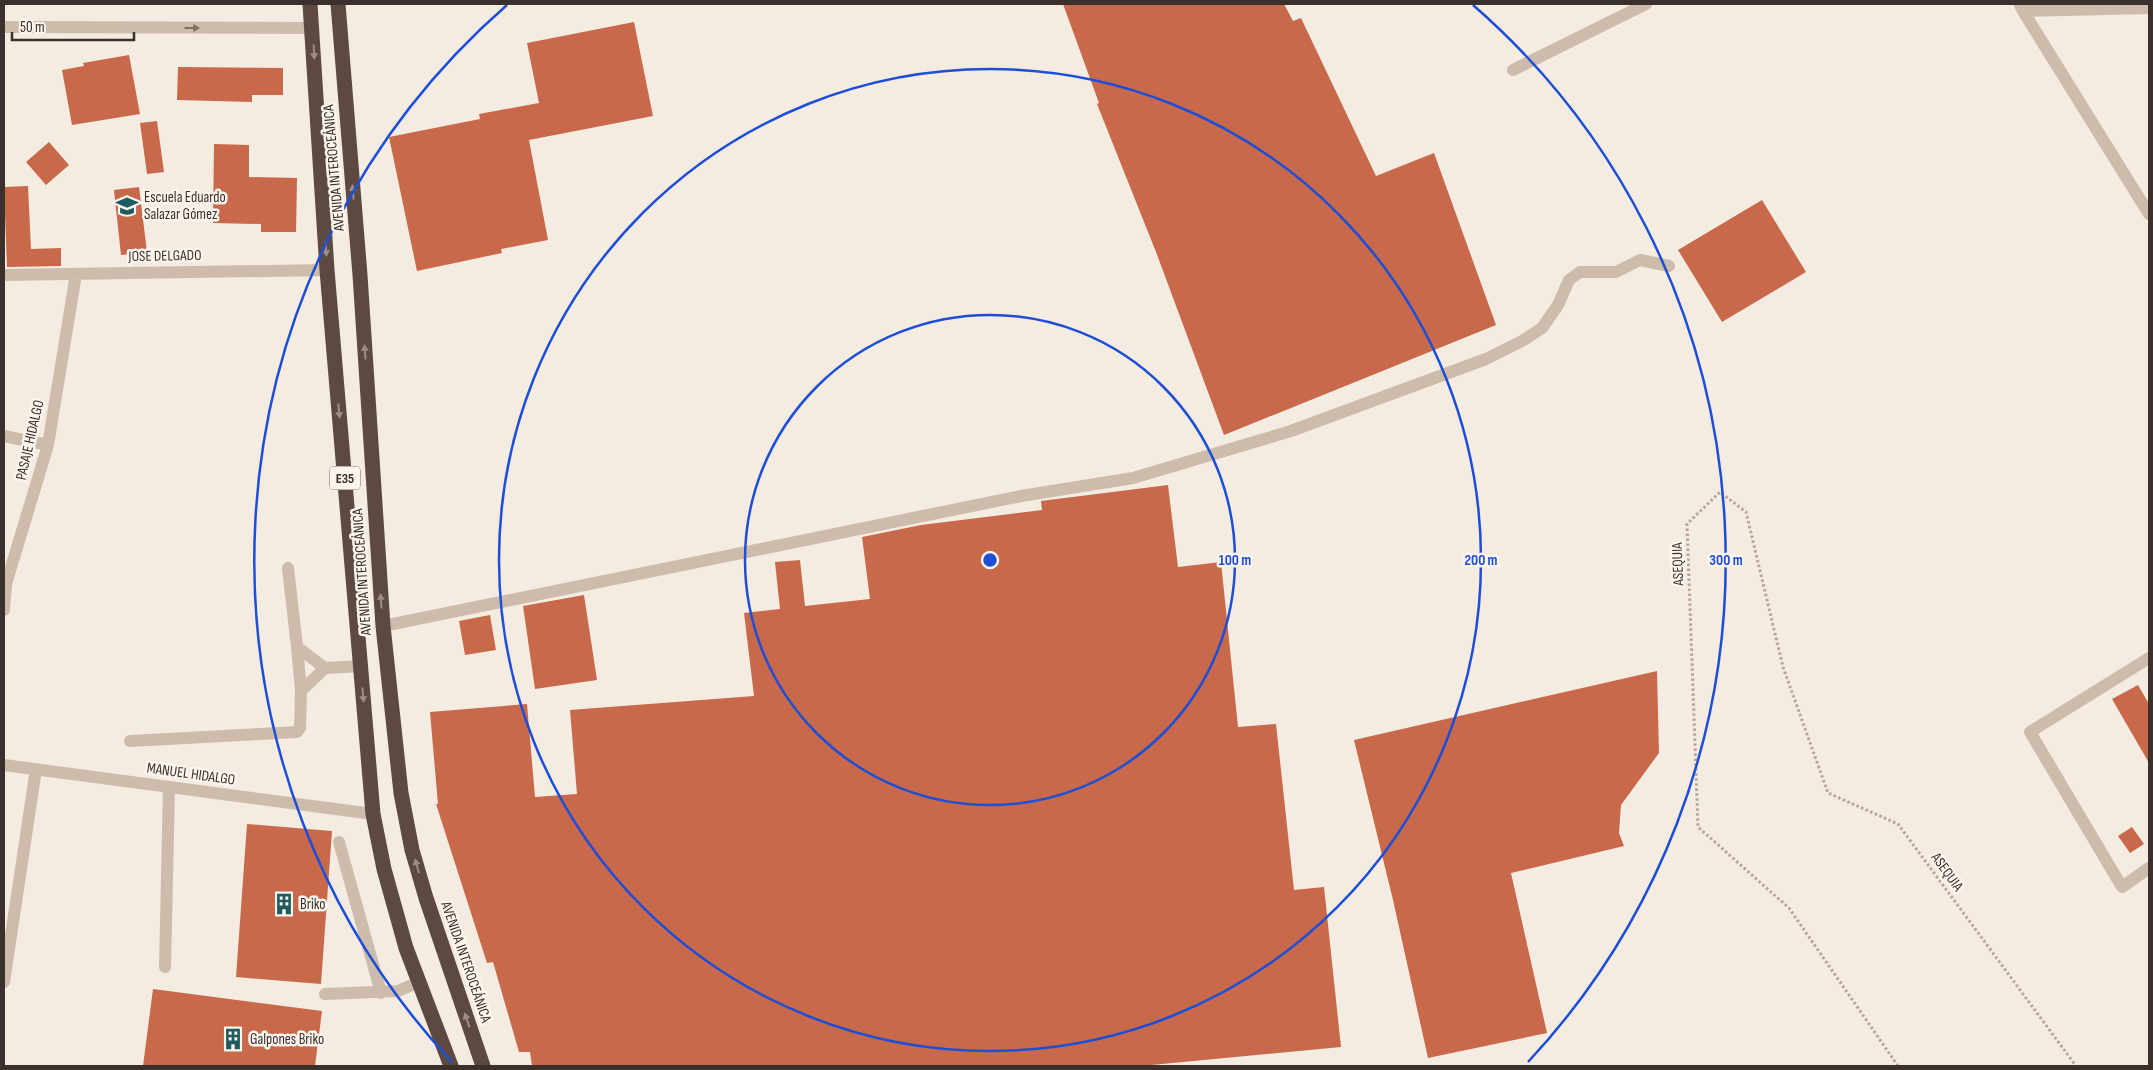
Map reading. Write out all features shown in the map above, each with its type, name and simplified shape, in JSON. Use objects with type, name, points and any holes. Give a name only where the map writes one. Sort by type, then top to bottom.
[{"type":"highway","name":"AVENIDA INTEROCEÁNICA","points":[[310,4],[327,270],[373,814],[384,869],[406,948],[451,1066]]},
{"type":"highway","name":"AVENIDA INTEROCEÁNICA","points":[[338,4],[360,275],[383,626],[401,793],[412,850],[426,898],[483,1066]]},
{"type":"street","points":[[1513,70],[1626,8],[1646,4]]},
{"type":"street","points":[[2021,7],[2149,8]]},
{"type":"street","points":[[2021,7],[2149,214]]},
{"type":"street","points":[[4,27],[313,28]]},
{"type":"street","points":[[383,626],[1021,496],[1133,478],[1291,431],[1486,359],[1522,341],[1542,328],[1558,305],[1569,280],[1580,272],[1616,272],[1640,260],[1670,266]]},
{"type":"street","name":"JOSE DELGADO","points":[[4,275],[327,270]]},
{"type":"street","name":"PASAJE HIDALGO","points":[[4,610],[6,584],[48,445],[76,274]]},
{"type":"street","points":[[4,436],[48,445]]},
{"type":"street","points":[[130,741],[291,734],[297,732],[300,728],[301,691],[288,568]]},
{"type":"street","points":[[297,647],[325,668],[361,666]]},
{"type":"street","points":[[2149,658],[2030,732],[2122,887],[2149,868]]},
{"type":"street","points":[[301,691],[325,668]]},
{"type":"street","name":"MANUEL HIDALGO","points":[[4,765],[373,814]]},
{"type":"street","points":[[4,982],[36,769]]},
{"type":"street","points":[[165,967],[169,787]]},
{"type":"street","points":[[339,842],[381,993]]},
{"type":"street","points":[[326,994],[398,991],[419,982]]},
{"type":"path","name":"ASEQUIA","points":[[1898,1066],[1789,908],[1698,827],[1687,524],[1720,492],[1746,512],[1782,667],[1828,793],[1898,824],[2076,1066]]},
{"type":"building","points":[[1063,4],[1284,4],[1293,21],[1301,18],[1376,176],[1434,153],[1496,325],[1224,435],[1156,252],[1097,104],[1099,103]]},
{"type":"building","points":[[634,22],[653,116],[529,140],[548,240],[501,249],[502,253],[417,271],[389,137],[480,119],[479,114],[539,103],[527,43]]},
{"type":"building","points":[[129,55],[140,114],[72,125],[62,70],[84,66],[83,63]]},
{"type":"building","points":[[178,67],[283,68],[283,95],[252,95],[252,102],[177,100]]},
{"type":"building","points":[[157,121],[164,172],[147,174],[140,123]]},
{"type":"building","points":[[49,142],[69,165],[46,185],[26,162]]},
{"type":"building","points":[[214,144],[249,145],[249,177],[297,178],[296,232],[261,232],[261,224],[213,223]]},
{"type":"building","points":[[28,186],[31,249],[61,248],[61,266],[7,267],[4,187]]},
{"type":"building","points":[[139,187],[147,252],[121,255],[114,190]]},
{"type":"building","points":[[1762,200],[1806,272],[1722,322],[1678,250]]},
{"type":"building","points":[[1168,485],[1178,567],[1221,562],[1238,727],[1276,724],[1294,890],[1324,887],[1341,1047],[1141,1066],[532,1066],[530,1052],[519,1052],[493,962],[487,963],[436,804],[438,804],[430,712],[527,704],[535,797],[577,794],[570,710],[754,696],[744,613],[780,609],[775,562],[800,560],[805,606],[870,599],[862,537],[921,525],[1042,510],[1041,501]]},
{"type":"building","points":[[584,595],[597,680],[535,689],[523,606]]},
{"type":"building","points":[[490,615],[496,650],[465,655],[459,621]]},
{"type":"building","points":[[1657,671],[1659,753],[1621,805],[1619,833],[1624,846],[1511,873],[1547,1033],[1428,1058],[1393,900],[1354,740]]},
{"type":"building","points":[[2138,685],[2149,704],[2149,763],[2112,699]]},
{"type":"building","name":"Briko","points":[[247,824],[332,831],[321,984],[236,977]]},
{"type":"building","points":[[2132,827],[2144,844],[2130,853],[2118,836]]},
{"type":"building","name":"Galpones Briko","points":[[153,989],[322,1011],[315,1066],[143,1066]]},
{"type":"place","name":"Escuela Eduardo Salazar Gómez","points":[[127,206]]},
{"type":"place","name":"Briko","points":[[284,904]]},
{"type":"place","name":"Galpones Briko","points":[[233,1039]]}]
